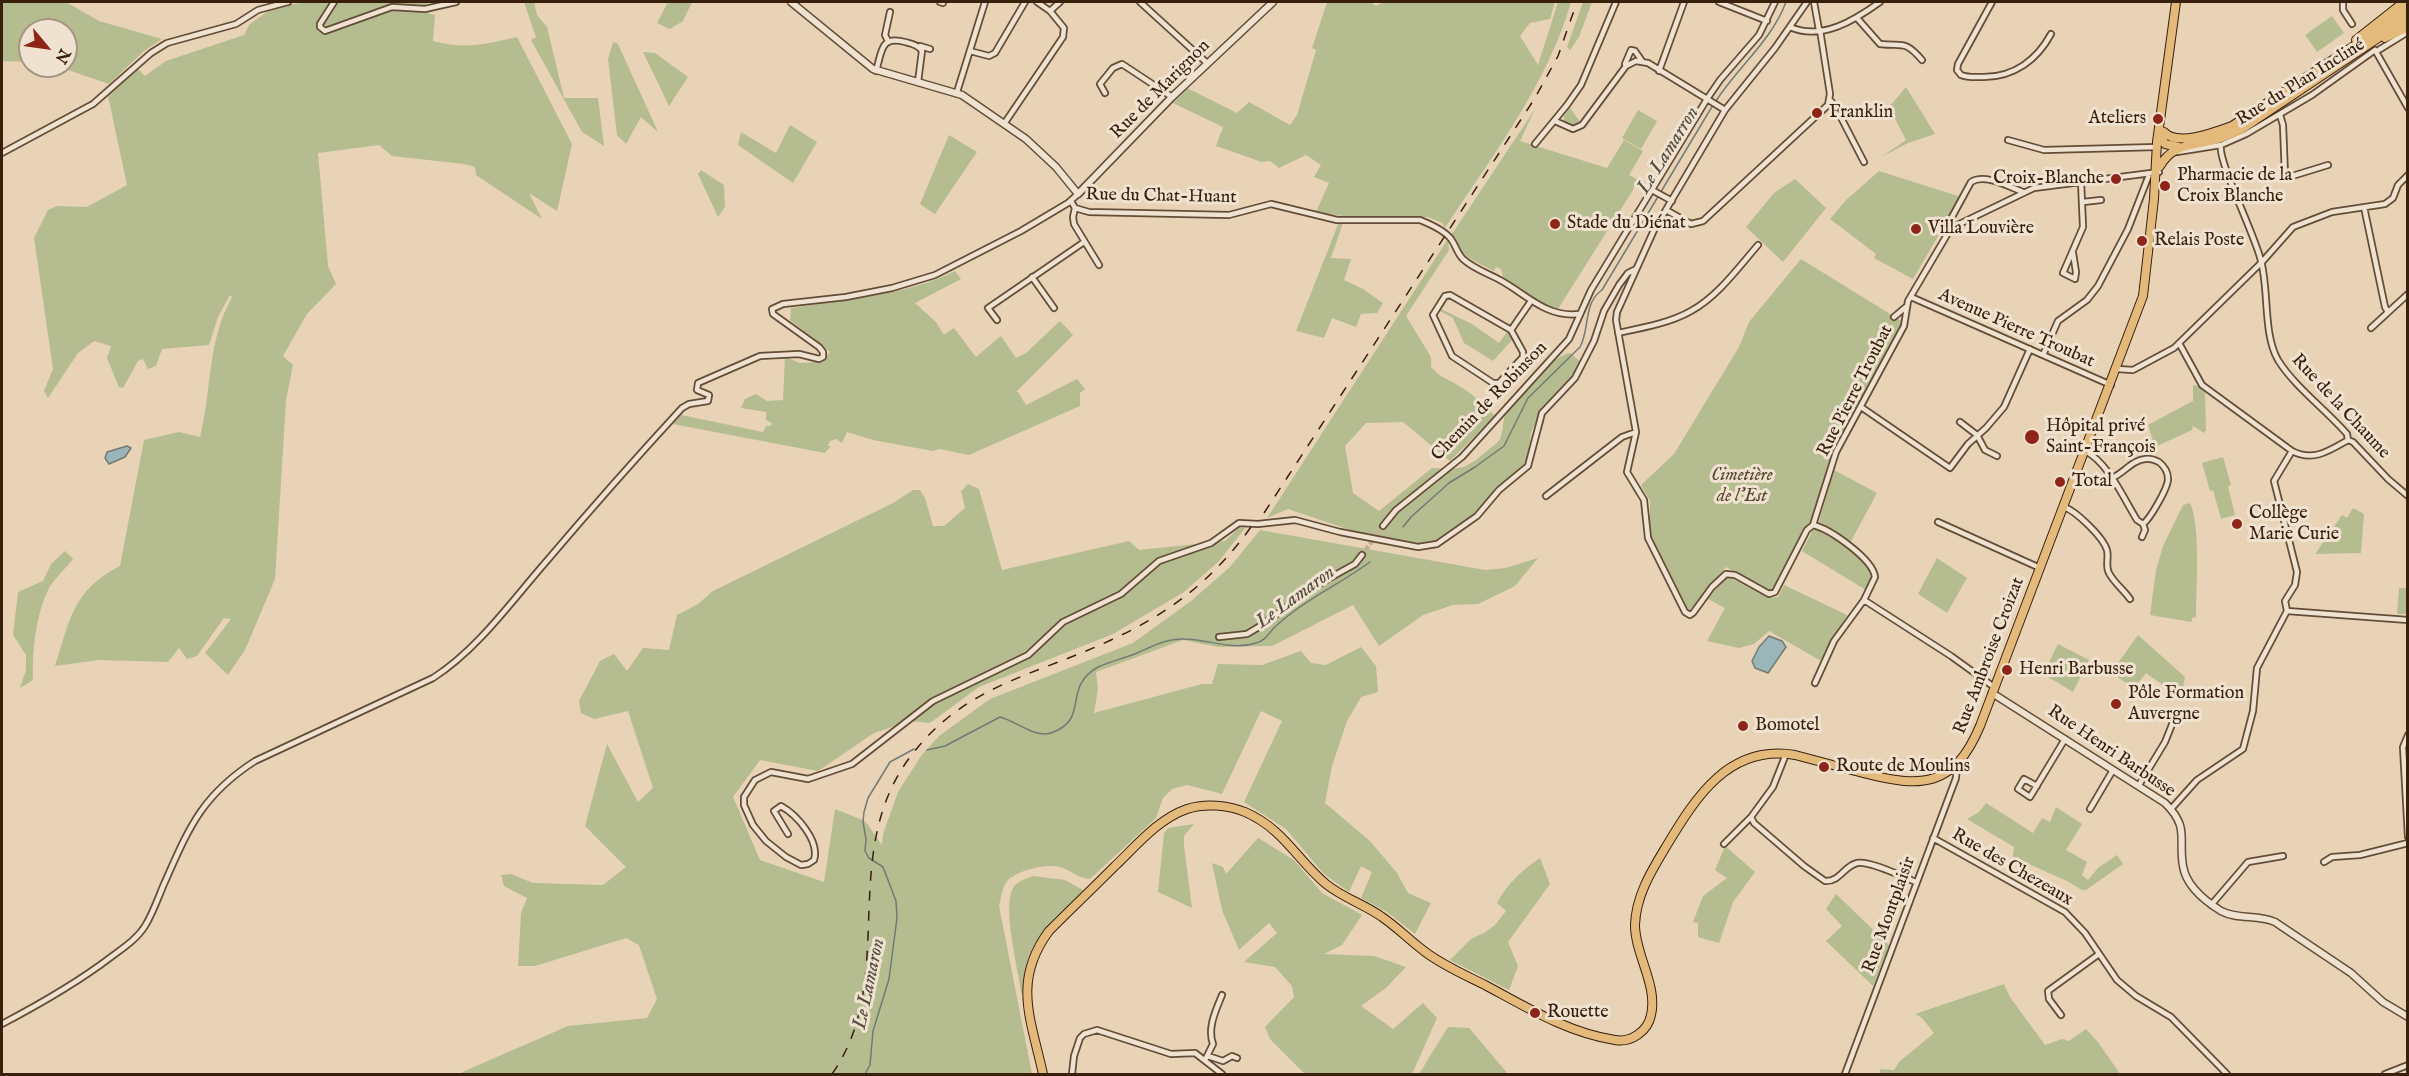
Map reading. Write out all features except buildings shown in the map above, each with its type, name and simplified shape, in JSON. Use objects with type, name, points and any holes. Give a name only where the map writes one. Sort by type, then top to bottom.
[{"type":"main road","points":[[2163,145],[2163,105],[2176,2]]},
{"type":"main road","points":[[2340,54],[2364,32],[2404,2]]},
{"type":"main road","points":[[2163,145],[2172,138],[2214,133],[2232,126],[2408,8]]},
{"type":"main road","points":[[2377,48],[2408,18]]},
{"type":"main road","points":[[2163,145],[2179,147],[2220,139],[2242,129],[2408,27]]},
{"type":"main road","points":[[2156,173],[2163,145],[2172,54],[2171,41]]},
{"type":"main road","points":[[2163,145],[2183,138]]},
{"type":"main road","name":"Rue Ambroise Croizat","points":[[1784,754],[1907,782],[1931,779],[1957,765],[1974,741],[2143,296],[2156,173],[2163,145]]},
{"type":"main road","points":[[1043,1074],[1027,991],[1029,969],[1037,947],[1049,931],[1145,837],[1174,815],[1187,809],[1213,806],[1236,809],[1257,818],[1285,839],[1324,883],[1383,917],[1422,950],[1439,961],[1562,1024],[1597,1036],[1618,1041],[1628,1040],[1643,1030],[1652,1012],[1649,987],[1636,939],[1635,925],[1641,892],[1651,871],[1685,814],[1705,787],[1741,763],[1756,758],[1784,754]]},
{"type":"street","points":[[2,153],[93,104],[145,57],[167,43],[236,24],[258,10],[288,2]]},
{"type":"street","points":[[334,2],[320,24],[325,31],[392,7],[426,9],[456,2]]},
{"type":"street","points":[[791,2],[858,59],[876,71],[957,93],[1004,124],[1056,167],[1078,194]]},
{"type":"street","points":[[957,93],[985,2]]},
{"type":"street","points":[[970,51],[988,56],[995,53],[1025,2]]},
{"type":"street","points":[[1004,124],[1065,34],[1062,23],[1037,2]]},
{"type":"street","points":[[1050,11],[1060,2]]},
{"type":"street","points":[[1137,2],[1207,63]]},
{"type":"street","name":"Rue de Marignon","points":[[2,1024],[70,986],[138,935],[148,920],[197,814],[218,789],[236,773],[255,761],[433,678],[455,662],[496,620],[617,478],[682,408],[689,404],[708,401],[709,395],[697,390],[698,383],[760,356],[799,354],[823,357],[823,352],[819,347],[771,312],[776,306],[846,297],[892,288],[935,275],[1021,231],[1071,201],[1172,97],[1273,2]]},
{"type":"street","points":[[1535,144],[1581,85],[1616,2]]},
{"type":"street","points":[[1659,71],[1684,2]]},
{"type":"street","points":[[1719,2],[1767,21]]},
{"type":"street","name":"Chemin de Robinson","points":[[1383,526],[1396,510],[1462,457],[1569,339],[1591,290],[1654,191],[1707,99],[1720,80],[1753,43],[1767,21],[1775,2]]},
{"type":"street","points":[[1546,496],[1622,437],[1636,432],[1616,316],[1653,230],[1725,110],[1807,2]]},
{"type":"street","points":[[1814,2],[1830,100],[1864,162]]},
{"type":"street","points":[[1790,27],[1798,30],[1828,30],[1857,18],[1880,2]]},
{"type":"street","points":[[1992,2],[1958,64],[1957,70],[1960,75],[1993,77],[2022,67],[2036,57],[2051,34]]},
{"type":"street","points":[[2343,2],[2343,10],[2352,24]]},
{"type":"street","points":[[888,41],[885,35],[890,12]]},
{"type":"street","points":[[1857,18],[1880,44],[1903,45],[1922,60]]},
{"type":"street","name":"Rue du Plan Incliné","points":[[2008,140],[2044,150],[2077,151],[2163,145],[2221,145],[2280,115],[2312,95],[2373,50],[2408,32]]},
{"type":"street","points":[[876,71],[884,44],[888,41],[896,40],[930,49]]},
{"type":"street","points":[[918,46],[922,51],[922,56],[918,82]]},
{"type":"street","points":[[2377,48],[2408,108]]},
{"type":"street","points":[[1626,66],[1631,50],[1635,51],[1642,61],[1725,110]]},
{"type":"street","points":[[1555,121],[1573,129],[1582,125],[1626,66],[1642,61]]},
{"type":"street","points":[[1105,93],[1100,84],[1113,68],[1122,64],[1172,97]]},
{"type":"street","points":[[1666,210],[1691,224],[1703,221],[1828,105],[1830,100]]},
{"type":"street","points":[[2280,115],[2283,125],[2285,175],[2289,177],[2328,165]]},
{"type":"street","name":"Rue de la Chaume","points":[[2221,145],[2220,152],[2262,262],[2270,334],[2278,359],[2347,434],[2348,440],[2353,442],[2406,493]]},
{"type":"street","points":[[1950,228],[2034,188],[2156,173],[2106,272],[2087,300],[2058,321],[2043,355]]},
{"type":"street","points":[[2117,369],[2133,370],[2179,343],[2262,262],[2293,227],[2332,212],[2389,202],[2398,185],[2408,174]]},
{"type":"street","name":"Rue Pierre Troubat","points":[[1636,432],[1626,472],[1644,500],[1648,538],[1685,612],[1690,615],[1726,574],[1735,575],[1769,594],[1775,592],[1807,530],[1813,525],[1836,452],[1904,327],[1907,306],[1911,297],[1950,228],[1952,216],[1971,182],[1983,179],[2023,192]]},
{"type":"street","points":[[2073,253],[2076,272],[2074,279],[2063,273],[2083,227],[2081,181]]},
{"type":"street","points":[[1654,191],[1672,201]]},
{"type":"street","points":[[2083,202],[2101,200]]},
{"type":"street","name":"Rue du Chat-Huant","points":[[1071,201],[1075,208],[1089,212],[1228,214],[1271,204],[1337,220],[1420,220],[1429,223],[1450,237],[1458,254],[1465,261],[1513,287],[1532,301],[1551,311],[1579,314]]},
{"type":"street","points":[[2364,207],[2385,307],[2388,312]]},
{"type":"street","points":[[1075,208],[1074,224],[1099,265]]},
{"type":"street","points":[[997,320],[988,308],[1084,242]]},
{"type":"street","points":[[1618,333],[1681,316],[1693,310],[1728,281],[1758,245]]},
{"type":"street","points":[[788,834],[774,811],[781,806],[802,823],[815,848],[814,860],[801,865],[786,858],[765,841],[753,825],[744,805],[744,797],[755,780],[771,772],[808,779],[852,764],[933,700],[1022,659],[1063,622],[1121,594],[1159,561],[1211,543],[1239,523],[1258,524],[1295,520],[1400,545],[1419,548],[1437,544],[1477,516],[1499,490],[1528,466],[1542,413],[1575,378],[1586,359],[1604,311],[1628,273],[1636,269]]},
{"type":"street","points":[[1032,277],[1054,308]]},
{"type":"street","points":[[2371,328],[2408,294]]},
{"type":"street","points":[[1450,295],[1511,330],[1523,352],[1523,357],[1499,383],[1493,383],[1452,356],[1433,315],[1445,296],[1450,295]]},
{"type":"street","name":"Avenue Pierre Troubat","points":[[1911,297],[2111,385]]},
{"type":"street","points":[[1511,330],[1532,301]]},
{"type":"street","points":[[1894,317],[1907,306]]},
{"type":"street","points":[[2179,343],[2202,385],[2292,451],[2300,455],[2315,456],[2348,440]]},
{"type":"street","points":[[1861,407],[1947,468],[1952,467],[1977,435],[2004,407],[2030,349]]},
{"type":"street","points":[[1960,422],[1977,435],[1985,450],[1997,456]]},
{"type":"street","points":[[2085,451],[2093,456],[2112,478],[2137,520],[2143,524],[2145,530],[2142,537]]},
{"type":"street","points":[[2171,809],[2197,780],[2243,749],[2253,711],[2257,668],[2287,611],[2285,600],[2295,585],[2297,572],[2274,481],[2292,451]]},
{"type":"street","points":[[2112,478],[2134,463],[2146,459],[2152,459],[2163,466],[2168,478],[2167,485],[2150,518],[2143,524]]},
{"type":"street","points":[[2064,507],[2081,518],[2104,545],[2107,550],[2109,574],[2130,599]]},
{"type":"street","points":[[1938,522],[2040,568]]},
{"type":"street","points":[[1813,525],[1828,532],[1870,564],[1875,577],[1864,600],[1834,641],[1815,683]]},
{"type":"street","points":[[1219,637],[1247,634],[1319,584],[1355,564],[1362,555]]},
{"type":"street","points":[[1864,600],[1993,690]]},
{"type":"street","points":[[2287,611],[2408,620]]},
{"type":"street","name":"Rue Henri Barbusse","points":[[1993,690],[2065,739],[2139,785],[2171,809],[2182,830],[2185,872],[2194,888],[2212,904],[2228,914],[2264,918],[2275,922],[2351,973],[2383,1002],[2407,1017]]},
{"type":"street","points":[[2139,785],[2165,742],[2175,717]]},
{"type":"street","points":[[2408,735],[2403,747],[2408,837]]},
{"type":"street","points":[[2037,786],[2065,739]]},
{"type":"street","points":[[1724,844],[1751,817],[1773,787],[1784,754]]},
{"type":"street","name":"Rue Montplaisir","points":[[1845,1074],[1956,778],[1957,765]]},
{"type":"street","points":[[2090,809],[2113,770]]},
{"type":"street","points":[[1751,817],[1754,823],[1825,881],[1837,879],[1853,864],[1864,862],[1916,882]]},
{"type":"street","name":"Rue des Chezeaux","points":[[1933,838],[2056,905],[2074,920],[2124,986],[2171,1017],[2227,1074]]},
{"type":"street","points":[[2325,861],[2332,857],[2360,855],[2408,843]]},
{"type":"street","points":[[2212,904],[2248,862],[2283,856]]},
{"type":"street","points":[[2061,1015],[2049,999],[2048,991],[2099,954]]},
{"type":"street","points":[[1222,995],[1213,1017],[1210,1036],[1213,1044],[1207,1058],[1212,1068],[1222,1074]]},
{"type":"street","points":[[1072,1074],[1074,1056],[1080,1038],[1084,1034],[1097,1030],[1171,1054],[1195,1053],[1223,1061],[1232,1056],[1237,1058]]},
{"type":"street","points":[[2385,1074],[2407,1066]]},
{"type":"green space","points":[[2,2],[66,2],[99,21],[162,39],[144,51],[109,84],[78,73],[78,18],[18,18],[18,62],[2,61]]},
{"type":"green space","points":[[306,2],[429,2],[424,6],[423,12],[435,15],[433,41],[466,46],[517,37],[572,144],[557,211],[529,193],[542,219],[476,175],[475,167],[464,164],[392,156],[379,145],[318,153],[328,266],[336,284],[307,314],[283,356],[293,365],[286,400],[275,579],[245,650],[228,675],[205,653],[231,619],[224,618],[197,656],[187,659],[179,648],[168,662],[99,660],[55,666],[70,620],[83,596],[104,575],[120,566],[144,440],[179,432],[200,437],[214,348],[224,314],[232,297],[230,295],[218,317],[209,345],[162,349],[156,366],[148,369],[143,359],[138,361],[123,388],[119,387],[107,358],[111,346],[94,341],[78,353],[48,398],[44,391],[53,369],[34,238],[48,210],[57,206],[87,207],[127,185],[108,96],[138,69],[145,76],[166,61],[244,35],[249,25],[272,8]]},
{"type":"green space","points":[[524,2],[534,2],[537,15],[547,27],[564,98],[598,98],[604,146],[582,132],[531,40],[536,37]]},
{"type":"green space","points":[[668,2],[692,2],[683,21],[670,29],[657,23]]},
{"type":"green space","points":[[1327,2],[1371,2],[1376,6],[1384,2],[1555,2],[1550,19],[1530,23],[1520,36],[1538,65],[1558,2],[1571,2],[1561,33],[1533,91],[1445,228],[1442,223],[1428,217],[1350,217],[1316,212],[1329,183],[1314,177],[1321,165],[1306,155],[1279,168],[1270,161],[1262,162],[1216,146],[1223,127],[1173,103],[1187,88],[1237,113],[1249,102],[1290,125],[1297,115],[1316,50],[1312,48]]},
{"type":"green space","points":[[1583,2],[1592,2],[1579,37],[1570,50],[1567,47]]},
{"type":"green space","points":[[2332,16],[2344,33],[2317,52],[2305,35]]},
{"type":"green space","points":[[613,42],[618,44],[658,132],[641,117],[626,144],[617,135],[608,59]]},
{"type":"green space","points":[[643,52],[655,53],[688,77],[669,106]]},
{"type":"green space","points":[[1906,87],[1935,134],[1908,143],[1881,157],[1906,140],[1889,107]]},
{"type":"green space","points":[[1570,108],[1581,123],[1577,126],[1564,123],[1564,116]]},
{"type":"green space","name":"Stade du Diénat","points":[[1535,109],[1520,141],[1607,168],[1624,140],[1643,151],[1629,175],[1637,179],[1633,190],[1558,309],[1538,302],[1503,277],[1501,269],[1496,267],[1494,271],[1468,257],[1460,249],[1452,234]]},
{"type":"green space","points":[[1638,110],[1657,121],[1641,149],[1622,138]]},
{"type":"green space","points":[[790,125],[817,142],[793,183],[738,145],[741,132],[776,153]]},
{"type":"green space","points":[[949,135],[977,152],[935,214],[920,204]]},
{"type":"green space","points":[[701,170],[724,185],[725,207],[718,217],[698,174]]},
{"type":"green space","points":[[1879,171],[1961,197],[1913,279],[1874,258],[1876,254],[1830,219],[1845,201]]},
{"type":"green space","points":[[1795,179],[1826,208],[1783,262],[1746,227],[1774,193]]},
{"type":"green space","points":[[1339,222],[1343,223],[1331,258],[1351,259],[1344,280],[1363,289],[1383,303],[1377,313],[1361,314],[1356,327],[1332,318],[1324,338],[1296,331]]},
{"type":"green space","points":[[1448,239],[1449,250],[1406,316],[1431,357],[1431,367],[1471,394],[1495,416],[1450,461],[1403,422],[1366,423],[1345,446],[1353,493],[1379,511],[1432,468],[1456,468],[1472,462],[1499,441],[1505,415],[1527,387],[1554,361],[1570,353],[1581,362],[1575,372],[1541,408],[1531,433],[1528,459],[1522,468],[1495,489],[1476,513],[1431,543],[1410,544],[1353,531],[1288,509],[1267,518]]},
{"type":"green space","name":"Cimetière de l’Est","points":[[1801,259],[1903,322],[1834,451],[1814,517],[1807,525],[1773,591],[1770,592],[1726,567],[1689,611],[1651,539],[1648,528],[1650,501],[1641,485],[1674,454],[1739,347],[1749,322]]},
{"type":"green space","points":[[955,271],[961,279],[915,303],[936,322],[944,335],[954,328],[976,357],[1001,336],[1016,358],[1026,353],[1060,321],[1073,335],[1016,392],[1026,405],[1077,379],[1085,389],[1080,393],[1080,406],[969,455],[873,440],[847,432],[842,443],[836,439],[830,441],[828,446],[831,446],[825,453],[673,424],[681,415],[763,432],[766,426],[771,426],[772,423],[766,420],[766,412],[741,408],[745,399],[756,394],[767,401],[783,400],[785,357],[800,363],[822,362],[830,352],[790,320],[791,308],[896,291]]},
{"type":"green space","points":[[1441,309],[1472,324],[1499,343],[1507,332],[1513,339],[1493,361],[1464,343],[1453,318],[1440,311]]},
{"type":"green space","points":[[2193,385],[2199,386],[2205,392],[2206,430],[2204,433],[2193,426],[2192,430],[2155,447],[2148,425],[2193,401]]},
{"type":"green space","points":[[2223,457],[2231,485],[2228,486],[2235,515],[2221,519],[2202,463]]},
{"type":"green space","points":[[1834,470],[1877,493],[1850,543],[1819,522]]},
{"type":"green space","points":[[968,484],[979,489],[1002,570],[1129,541],[1139,550],[1225,541],[1239,528],[1246,527],[1219,561],[1184,592],[1113,634],[979,687],[930,723],[910,721],[874,733],[818,771],[760,760],[733,797],[760,860],[824,882],[835,809],[865,821],[882,845],[883,834],[898,792],[921,756],[939,736],[990,699],[1133,643],[1191,601],[1230,567],[1260,530],[1485,570],[1506,568],[1538,558],[1515,586],[1478,604],[1453,605],[1423,615],[1379,646],[1353,605],[1272,646],[1218,647],[1183,640],[1096,672],[1098,689],[1094,713],[1202,684],[1212,684],[1218,664],[1262,665],[1301,651],[1311,663],[1326,665],[1361,647],[1376,666],[1378,692],[1361,697],[1347,721],[1332,766],[1325,803],[1370,841],[1397,873],[1408,893],[1431,903],[1415,934],[1387,912],[1361,898],[1372,872],[1361,866],[1349,892],[1324,874],[1286,829],[1244,802],[1282,721],[1261,711],[1222,794],[1187,785],[1172,789],[1163,798],[1156,818],[1090,879],[1059,867],[1047,866],[1019,873],[1007,882],[999,906],[1032,1074],[458,1074],[568,1026],[647,1018],[657,999],[639,945],[626,938],[535,966],[518,966],[521,913],[527,898],[504,886],[501,875],[511,874],[533,883],[603,885],[626,867],[585,826],[607,744],[638,802],[653,788],[628,711],[594,719],[581,713],[579,701],[600,661],[614,654],[627,671],[643,648],[669,650],[677,615],[698,604],[713,591],[893,503],[913,490],[920,490],[925,498],[933,526],[944,526],[965,508],[961,491]]},
{"type":"green space","points":[[2190,503],[2196,527],[2197,559],[2196,618],[2193,617],[2191,622],[2150,615],[2156,570],[2163,546],[2183,505]]},
{"type":"green space","points":[[2353,508],[2364,514],[2361,553],[2315,554],[2342,515],[2347,518]]},
{"type":"green space","points":[[1814,528],[1836,539],[1871,569],[1871,580],[1866,590],[1802,551]]},
{"type":"green space","points":[[65,551],[73,559],[49,588],[41,609],[36,633],[33,680],[20,688],[26,670],[26,655],[13,635],[18,592],[43,581],[51,564]]},
{"type":"green space","points":[[1937,558],[1967,578],[1947,613],[1918,594]]},
{"type":"green space","points":[[1729,577],[1768,598],[1778,597],[1784,585],[1847,615],[1821,661],[1769,631],[1754,644],[1739,648],[1707,641],[1725,608],[1708,599],[1724,579]]},
{"type":"green space","points":[[2399,588],[2407,588],[2407,614],[2397,614]]},
{"type":"green space","points":[[2138,635],[2185,677],[2181,698],[2146,673],[2134,688],[2111,673]]},
{"type":"green space","points":[[2058,644],[2089,660],[2073,692],[2043,674]]},
{"type":"green space","points":[[1986,803],[2033,833],[2042,818],[2050,822],[2056,807],[2082,824],[2066,850],[2087,862],[2082,875],[2088,880],[2098,868],[2117,855],[2123,864],[2086,890],[2082,890],[2013,857],[2014,847],[1967,819],[1979,812]]},
{"type":"green space","points":[[1194,824],[1184,836],[1192,908],[1158,892],[1164,833],[1168,828]]},
{"type":"green space","points":[[1258,838],[1294,860],[1322,893],[1362,915],[1342,945],[1324,954],[1374,956],[1406,967],[1386,988],[1361,1006],[1393,1029],[1423,1003],[1437,1018],[1412,1074],[1305,1074],[1270,1039],[1265,1027],[1294,997],[1292,986],[1275,967],[1244,962],[1277,933],[1269,923],[1239,950],[1222,910],[1212,863],[1223,867],[1226,874]]},
{"type":"green space","points":[[1725,846],[1755,872],[1733,902],[1719,943],[1698,937],[1698,923],[1693,922],[1703,896],[1727,878],[1715,870]]},
{"type":"green space","points":[[1540,858],[1550,884],[1508,942],[1518,966],[1509,990],[1450,960],[1471,939],[1495,925],[1506,911],[1497,903],[1501,896],[1516,878]]},
{"type":"green space","points":[[1033,876],[1065,880],[1083,890],[1034,945],[1028,958],[1023,995],[1012,939],[1010,897],[1017,884]]},
{"type":"green space","points":[[1836,894],[1889,945],[1873,986],[1826,941],[1842,926],[1826,909]]},
{"type":"green space","points":[[2004,984],[2010,997],[2045,1045],[2062,1039],[2069,1041],[2086,1029],[2120,1074],[1880,1074],[1880,1069],[1894,1070],[1899,1062],[1934,1033],[1922,1018],[1915,1014]]},
{"type":"green space","points":[[1448,1027],[1469,1028],[1508,1074],[1419,1074]]},
{"type":"water","points":[[127,446],[131,448],[125,457],[109,464],[105,458],[107,452]]},
{"type":"water","points":[[1769,636],[1782,641],[1786,647],[1768,673],[1755,668],[1752,661],[1759,647]]},
{"type":"waterway","name":"Le Lamarron","points":[[1716,101],[1764,41],[1786,2]]},
{"type":"waterway","name":"Le Lamarron","points":[[1403,527],[1449,483],[1504,446],[1528,398],[1580,347],[1592,302],[1602,290],[1713,105]]},
{"type":"waterway","name":"Le Lamaron","points":[[927,750],[945,746],[1000,717],[1038,733],[1051,733],[1063,727],[1070,720],[1081,684],[1087,675],[1098,667],[1170,640],[1193,640],[1238,646],[1260,642],[1298,608],[1370,562]]},
{"type":"waterway","name":"Le Lamaron","points":[[865,1074],[870,1065],[873,1031],[889,979],[897,918],[896,901],[883,867],[869,858],[865,851],[864,812],[868,798],[890,762],[914,749]]},
{"type":"tunnel","points":[[1362,555],[1383,526]]},
{"type":"railway","points":[[1264,513],[1535,98],[1558,56],[1577,2]]},
{"type":"railway","points":[[832,1074],[852,1037],[862,998],[876,835],[888,795],[910,757],[931,732],[978,697],[1111,640],[1171,606],[1206,579],[1251,527]]},
{"type":"place","name":"Franklin","points":[[1817,113]]},
{"type":"place","name":"Ateliers","points":[[2158,119]]},
{"type":"place","name":"Croix-Blanche","points":[[2116,179]]},
{"type":"place","name":"Pharmacie de la Croix Blanche","points":[[2165,186]]},
{"type":"place","name":"Stade du Diénat","points":[[1555,224]]},
{"type":"place","name":"Villa Louvière","points":[[1916,229]]},
{"type":"place","name":"Relais Poste","points":[[2142,241]]},
{"type":"place","name":"Hôpital privé Saint-François","points":[[2032,437]]},
{"type":"place","name":"Total","points":[[2060,482]]},
{"type":"place","name":"Collège Marie Curie","points":[[2237,524]]},
{"type":"place","name":"Henri Barbusse","points":[[2007,670]]},
{"type":"place","name":"Pôle Formation Auvergne","points":[[2116,704]]},
{"type":"place","name":"Bomotel","points":[[1743,726]]},
{"type":"place","name":"Route de Moulins","points":[[1824,767]]},
{"type":"place","name":"Rouette","points":[[1535,1013]]}]
